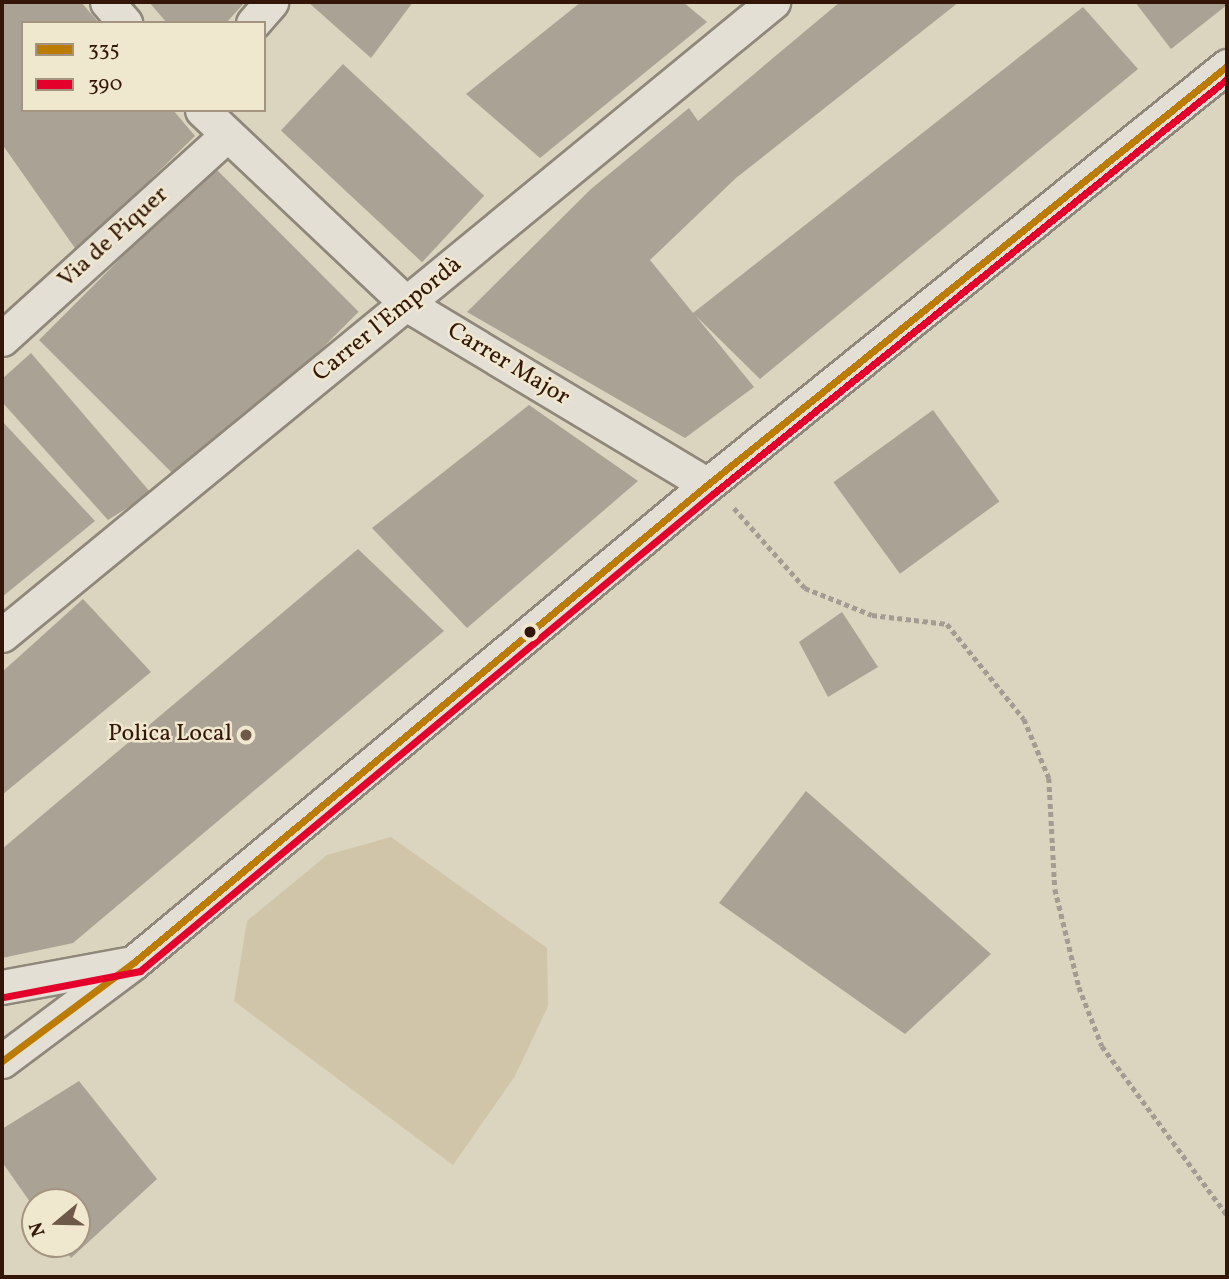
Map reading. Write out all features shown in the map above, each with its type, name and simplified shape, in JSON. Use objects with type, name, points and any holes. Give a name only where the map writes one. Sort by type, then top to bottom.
[{"type":"street","points":[[107,2],[123,21]]},
{"type":"street","points":[[255,21],[271,2]]},
{"type":"street","name":"Carrer l'Empordà","points":[[2,635],[408,305],[773,2]]},
{"type":"street","points":[[2,1061],[133,963],[707,485],[1227,65]]},
{"type":"street","name":"Carrer Major","points":[[204,112],[226,136],[408,305],[707,485]]},
{"type":"street","name":"Via de Piquer","points":[[2,339],[226,136]]},
{"type":"street","points":[[2,987],[133,963]]},
{"type":"path","points":[[707,485],[805,588],[872,615],[947,624],[1024,719],[1049,778],[1055,889],[1079,987],[1102,1046],[1227,1215]]},
{"type":"shaded area","points":[[391,837],[547,948],[548,1006],[515,1076],[453,1165],[234,1001],[247,921],[327,855]]},
{"type":"building","points":[[2,2],[81,2],[97,21],[21,21],[21,112],[175,112],[195,136],[77,251],[2,144]]},
{"type":"building","points":[[149,2],[245,2],[228,21],[165,21]]},
{"type":"building","points":[[308,2],[413,2],[371,58]]},
{"type":"building","points":[[581,2],[683,2],[707,22],[540,158],[466,94]]},
{"type":"building","points":[[840,2],[959,2],[736,178],[650,260],[693,313],[1083,7],[1138,69],[760,379],[695,315],[754,387],[685,438],[467,312],[591,189],[689,108],[698,121]]},
{"type":"building","points":[[1135,2],[1227,2],[1227,5],[1171,49]]},
{"type":"building","points":[[343,64],[484,196],[422,262],[281,131]]},
{"type":"building","points":[[213,166],[359,312],[185,486],[39,340]]},
{"type":"building","points":[[31,353],[151,493],[108,520],[2,402],[2,379]]},
{"type":"building","points":[[529,405],[638,481],[467,628],[372,528]]},
{"type":"building","points":[[933,410],[999,501],[900,574],[833,482]]},
{"type":"building","points":[[2,421],[95,521],[2,597]]},
{"type":"building","points":[[358,549],[444,631],[73,943],[2,958],[2,849]]},
{"type":"building","points":[[83,599],[151,672],[2,795],[2,672]]},
{"type":"building","points":[[842,612],[878,667],[828,697],[799,642]]},
{"type":"building","points":[[806,791],[991,954],[905,1034],[719,903]]},
{"type":"building","points":[[79,1081],[157,1179],[91,1240],[91,1188],[21,1189],[2,1162],[2,1129]]},
{"type":"transit line","name":"335","points":[[2,1061],[133,963],[707,485],[1227,66]]},
{"type":"transit line","name":"390","points":[[4,997],[140,971],[714,493],[1227,79]]},
{"type":"place","name":"Polica Local","points":[[246,735]]}]
